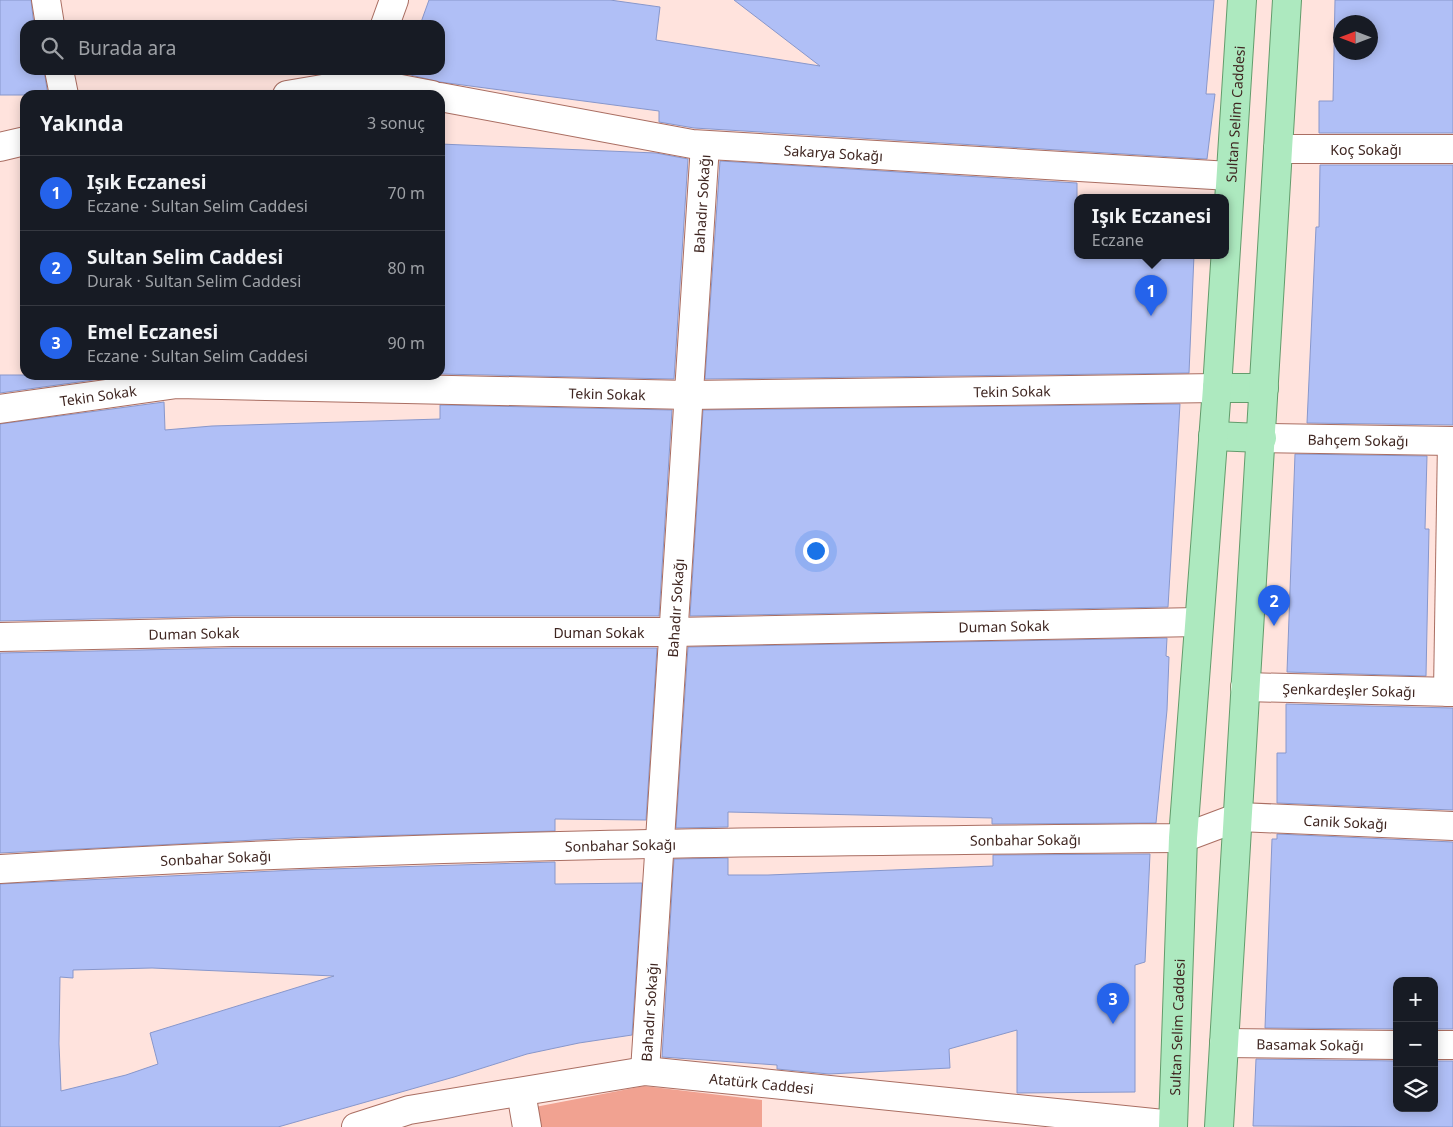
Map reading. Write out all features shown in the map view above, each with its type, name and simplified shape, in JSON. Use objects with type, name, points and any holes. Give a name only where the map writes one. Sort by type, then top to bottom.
[{"type":"main road","name":"Sultan Selim Caddesi","points":[[1229,194],[1242,0]]},
{"type":"main road","points":[[1220,1127],[1287,0]]},
{"type":"main road","name":"Sultan Selim Caddesi","points":[[1173,1126],[1183,838],[1225,259]]},
{"type":"main road","points":[[1217,388],[1264,388]]},
{"type":"main road","points":[[1213,436],[1262,438]]},
{"type":"street","points":[[46,0],[49,20]]},
{"type":"street","points":[[387,20],[394,0]]},
{"type":"street","points":[[60,75],[63,90]]},
{"type":"street","points":[[308,90],[367,76],[415,90]]},
{"type":"street","name":"Sakarya Sokağı","points":[[445,97],[682,142],[1230,176]]},
{"type":"street","points":[[0,147],[20,142]]},
{"type":"street","name":"Bahadır Sokağı","points":[[645,1071],[704,144]]},
{"type":"street","name":"Koç Sokağı","points":[[1278,149],[1453,149]]},
{"type":"street","name":"Tekin Sokak","points":[[0,409],[177,384],[689,395],[1217,388]]},
{"type":"street","name":"Bahçem Sokağı","points":[[1262,438],[1453,441]]},
{"type":"street","points":[[1450,692],[1453,441]]},
{"type":"street","name":"Duman Sokak","points":[[0,637],[232,632],[673,632],[1198,622]]},
{"type":"street","name":"Şenkardeşler Sokağı","points":[[1245,688],[1450,692]]},
{"type":"street","name":"Sonbahar Sokağı","points":[[0,869],[200,856],[659,842],[1183,838],[1239,817]]},
{"type":"street","name":"Canik Sokağı","points":[[1239,817],[1453,826]]},
{"type":"street","name":"Basamak Sokağı","points":[[1224,1042],[1393,1045]]},
{"type":"street","points":[[1438,1045],[1453,1045]]},
{"type":"street","name":"Atatürk Caddesi","points":[[356,1127],[409,1110],[645,1071],[1173,1126]]},
{"type":"street","points":[[521,1092],[527,1127]]},
{"type":"shaded area","points":[[644,1086],[762,1100],[762,1127],[539,1127],[535,1107]]},
{"type":"building","points":[[0,0],[31,0],[33,20],[20,20],[20,75],[45,75],[47,90],[20,90],[20,95],[0,95]]},
{"type":"building","points":[[429,0],[610,0],[660,7],[656,40],[820,66],[734,0],[1214,0],[1206,94],[1215,94],[1207,159],[694,128],[659,122],[659,111],[440,82],[410,75],[445,75],[445,20],[422,20]]},
{"type":"building","points":[[1335,0],[1453,0],[1453,133],[1319,133],[1319,101],[1333,101],[1334,60],[1378,60],[1378,15],[1335,15]]},
{"type":"building","points":[[445,144],[656,153],[688,159],[674,379],[445,374]]},
{"type":"building","points":[[720,161],[1077,183],[1077,194],[1074,194],[1074,259],[1194,259],[1189,373],[705,379]]},
{"type":"building","points":[[1320,165],[1453,165],[1453,425],[1307,423],[1316,227],[1319,227]]},
{"type":"building","points":[[0,375],[20,375],[20,380],[93,380],[0,393]]},
{"type":"building","points":[[164,402],[165,430],[212,426],[440,419],[440,405],[672,410],[659,616],[232,616],[0,621],[0,424]]},
{"type":"building","points":[[1180,404],[1168,607],[690,616],[703,410]]},
{"type":"building","points":[[1295,454],[1427,456],[1425,529],[1429,529],[1426,676],[1287,672]]},
{"type":"building","points":[[1167,638],[1166,656],[1169,657],[1167,710],[1156,823],[992,824],[992,818],[728,812],[728,827],[676,828],[688,647]]},
{"type":"building","points":[[232,648],[657,648],[646,820],[555,819],[555,831],[295,838],[0,853],[0,653]]},
{"type":"building","points":[[1286,704],[1453,708],[1453,810],[1277,803],[1277,753],[1286,753]]},
{"type":"building","points":[[1277,834],[1453,842],[1453,1029],[1438,1029],[1438,977],[1393,977],[1393,1029],[1265,1028],[1272,839],[1277,839]]},
{"type":"building","points":[[1150,854],[1145,962],[1135,965],[1135,1092],[1017,1093],[1017,1030],[949,1049],[950,1068],[829,1074],[777,1069],[777,1065],[662,1057],[674,859],[728,858],[728,875],[768,875],[993,866],[993,855]]},
{"type":"building","points":[[555,862],[555,884],[642,883],[632,1035],[579,1043],[527,1054],[454,1077],[278,1127],[0,1127],[0,884],[296,870]],"holes":[[[152,968],[334,976],[150,1033],[158,1064],[126,1075],[61,1091],[59,1044],[60,977],[73,978],[73,970]]]},
{"type":"building","points":[[1256,1059],[1393,1061],[1393,1112],[1438,1112],[1438,1061],[1453,1061],[1453,1127],[1253,1126]]},
{"type":"place","name":"Işık Eczanesi","points":[[1151,316]]},
{"type":"place","name":"Sultan Selim Caddesi","points":[[1274,626]]},
{"type":"place","name":"Emel Eczanesi","points":[[1113,1024]]}]
